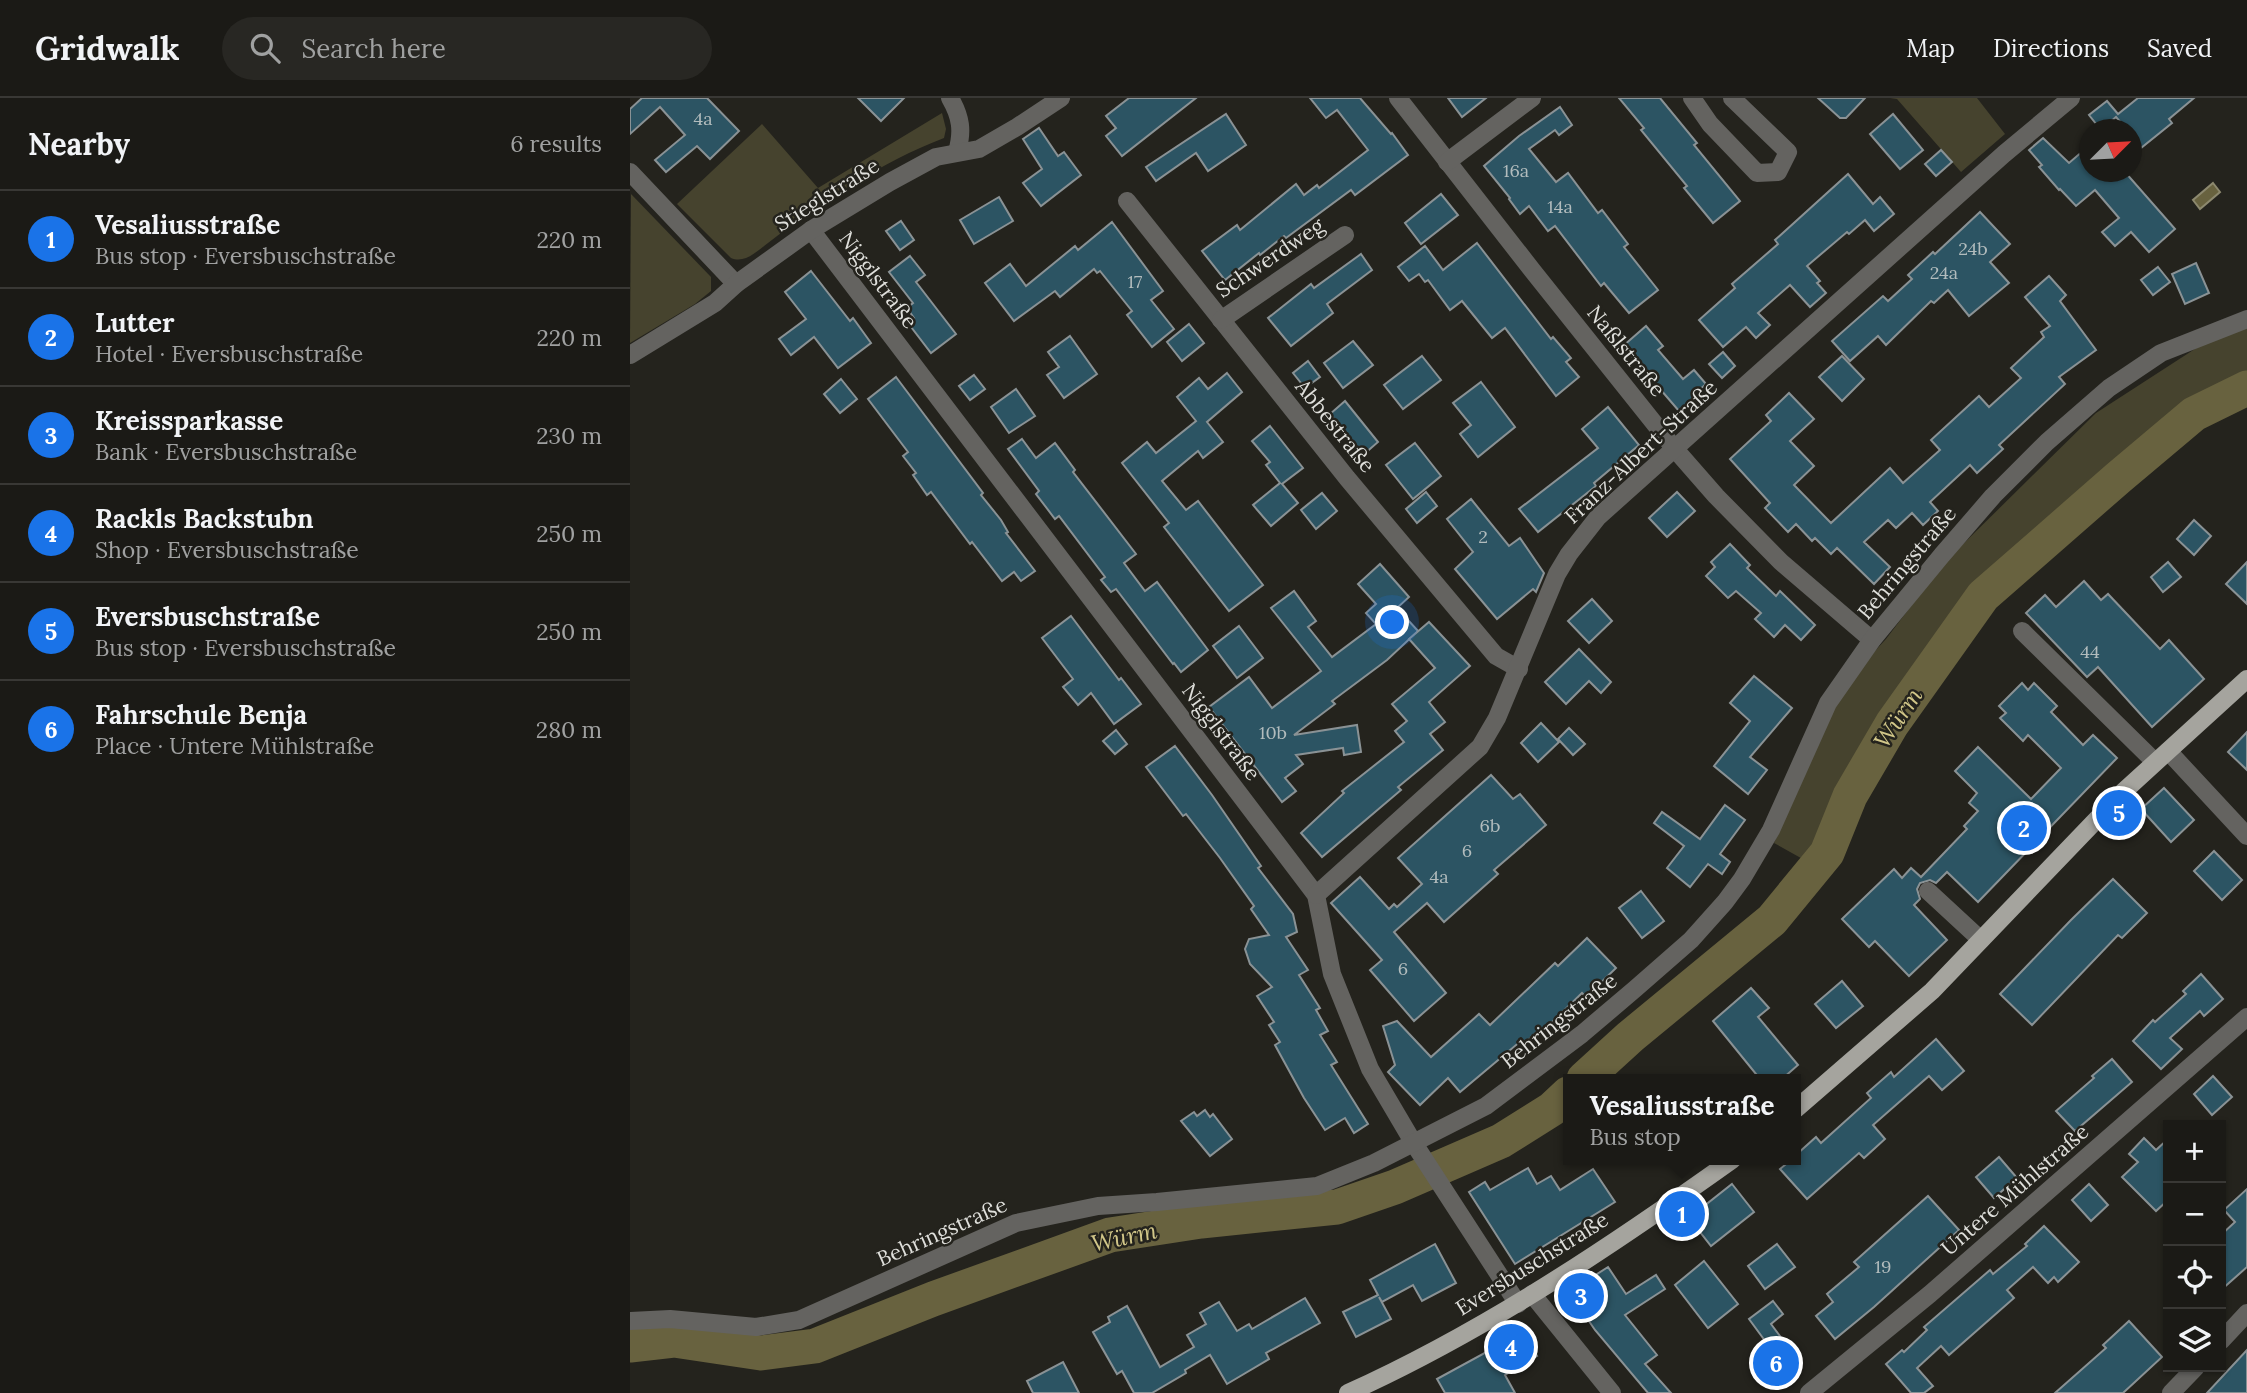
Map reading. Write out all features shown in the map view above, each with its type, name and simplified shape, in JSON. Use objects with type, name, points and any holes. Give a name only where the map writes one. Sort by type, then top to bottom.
[{"type":"main road","points":[[1801,1105],[1932,991],[2123,792],[2247,680]]},
{"type":"main road","name":"Eversbuschstraße","points":[[1348,1393],[1418,1360],[1525,1299],[1725,1165]]},
{"type":"street","points":[[950,98],[961,125],[957,152]]},
{"type":"street","name":"Naßlstraße","points":[[1398,98],[1674,448],[1716,496],[1781,562],[1872,640]]},
{"type":"street","points":[[1447,162],[1532,98]]},
{"type":"street","points":[[1692,98],[1710,124],[1757,173],[1778,172],[1788,152],[1732,98]]},
{"type":"street","name":"Franz-Albert-Straße","points":[[1316,895],[1472,755],[1493,727],[1546,598],[1569,554],[1598,517],[2004,154],[2071,98]]},
{"type":"street","name":"Stieglstraße","points":[[630,355],[715,303],[736,284],[811,230],[921,164],[957,152],[972,151],[994,141],[1051,101]]},
{"type":"street","points":[[630,172],[736,284]]},
{"type":"street","name":"Abbestraße","points":[[1127,201],[1384,523],[1499,659],[1519,669]]},
{"type":"street","name":"Nigglstraße","points":[[811,230],[1316,895],[1332,974],[1370,1069],[1450,1199],[1525,1299],[1612,1393]]},
{"type":"street","name":"Schwerdweg","points":[[1220,320],[1345,235]]},
{"type":"street","name":"Behringstraße","points":[[630,1321],[670,1319],[756,1327],[799,1320],[1016,1223],[1098,1206],[1317,1186],[1418,1148],[1486,1106],[1582,1034],[1691,940],[1725,902],[1771,830],[1828,703],[1872,640],[1993,496],[2047,442],[2109,388],[2161,354],[2247,319]]},
{"type":"street","points":[[2022,631],[2247,836]]},
{"type":"street","points":[[1928,891],[1981,940]]},
{"type":"street","name":"Untere Mühlstraße","points":[[1809,1393],[1930,1294],[2247,1017]]},
{"type":"street","points":[[2226,1336],[2247,1313]]},
{"type":"street","points":[[2171,1393],[2191,1372]]},
{"type":"shaded area","points":[[1890,98],[1977,98],[2005,134],[1961,172],[1897,99]]},
{"type":"shaded area","points":[[942,113],[946,129],[944,138],[853,184],[746,258],[731,258],[677,204],[762,124],[818,188]]},
{"type":"shaded area","points":[[2213,183],[2220,192],[2200,209],[2193,200]]},
{"type":"shaded area","points":[[631,194],[711,277],[711,291],[695,304],[630,343]]},
{"type":"shaded area","points":[[2247,326],[2247,376],[2229,383],[2161,423],[2110,473],[1988,571],[1969,593],[1931,657],[1872,731],[1832,797],[1808,862],[1774,843],[1840,689],[1886,639],[1958,549],[2096,413],[2218,334]]},
{"type":"building","points":[[642,98],[707,98],[739,131],[710,159],[697,146],[666,172],[655,160],[685,135],[660,107],[630,134],[630,109]]},
{"type":"building","points":[[858,98],[904,98],[881,121]]},
{"type":"building","points":[[1129,98],[1196,98],[1122,156],[1106,136],[1116,128],[1106,116]]},
{"type":"building","points":[[1310,98],[1360,98],[1408,155],[1355,195],[1351,190],[1286,238],[1284,236],[1260,255],[1259,253],[1225,280],[1202,251],[1237,225],[1240,230],[1296,184],[1304,195],[1317,185],[1319,188],[1368,150],[1337,110],[1326,118]]},
{"type":"building","points":[[1448,98],[1486,98],[1462,117]]},
{"type":"building","points":[[1619,98],[1660,98],[1740,201],[1713,223],[1684,188],[1687,186],[1641,130],[1644,128]]},
{"type":"building","points":[[1818,98],[1865,98],[1846,118],[1840,118]]},
{"type":"building","points":[[2138,98],[2194,98],[2169,119],[2172,123],[2142,147],[2142,119],[2092,119],[2089,115],[2107,101],[2118,114]]},
{"type":"building","points":[[1560,107],[1572,125],[1559,135],[1555,130],[1529,149],[1556,182],[1568,173],[1598,213],[1602,210],[1628,244],[1624,247],[1658,290],[1629,313],[1604,283],[1601,286],[1555,226],[1548,231],[1529,206],[1520,214],[1484,166],[1519,136]]},
{"type":"building","points":[[1226,114],[1246,145],[1208,171],[1196,153],[1156,181],[1146,167]]},
{"type":"building","points":[[1893,114],[1923,150],[1900,169],[1870,134]]},
{"type":"building","points":[[1039,128],[1058,156],[1064,152],[1081,175],[1041,206],[1023,183],[1042,169],[1023,139]]},
{"type":"building","points":[[2043,138],[2069,163],[2079,154],[2079,182],[2134,182],[2175,229],[2149,252],[2131,232],[2115,246],[2102,232],[2119,218],[2095,190],[2076,206],[2039,167],[2042,165],[2029,150]]},
{"type":"building","points":[[1941,150],[1952,162],[1936,176],[1925,164]]},
{"type":"building","points":[[1848,174],[1873,204],[1880,197],[1894,214],[1874,231],[1865,220],[1807,266],[1826,293],[1810,307],[1790,285],[1758,313],[1770,325],[1756,338],[1746,327],[1723,347],[1699,320],[1735,288],[1732,284],[1778,244],[1775,240]]},
{"type":"building","points":[[1441,194],[1458,215],[1421,244],[1405,223]]},
{"type":"building","points":[[999,197],[1013,221],[974,244],[960,220]]},
{"type":"building","points":[[1980,212],[2010,244],[1990,262],[2009,283],[1969,316],[1948,290],[1934,303],[1931,301],[1886,345],[1878,336],[1850,361],[1832,341],[1883,296],[1888,301],[1912,279],[1908,275]]},
{"type":"building","points":[[901,221],[914,240],[900,250],[886,231]]},
{"type":"building","points":[[1112,222],[1163,291],[1151,300],[1174,329],[1152,347],[1127,315],[1132,311],[1100,271],[1097,273],[1094,269],[1060,297],[1055,291],[1014,321],[985,283],[1010,264],[1026,286],[1075,246],[1078,250]]},
{"type":"building","points":[[1477,243],[1551,339],[1553,337],[1571,358],[1566,362],[1579,377],[1556,396],[1505,328],[1492,338],[1462,301],[1450,310],[1428,280],[1425,282],[1419,274],[1409,281],[1398,267],[1425,246],[1443,270]]},
{"type":"building","points":[[1361,254],[1372,270],[1327,304],[1333,313],[1291,346],[1268,318],[1311,284],[1314,288]]},
{"type":"building","points":[[910,256],[925,275],[916,282],[956,334],[931,353],[908,323],[914,318],[907,308],[913,303],[889,272]]},
{"type":"building","points":[[2196,263],[2209,293],[2185,304],[2172,274]]},
{"type":"building","points":[[2158,267],[2170,282],[2153,295],[2141,280]]},
{"type":"building","points":[[811,271],[850,321],[853,318],[871,343],[838,368],[814,337],[791,355],[779,339],[806,319],[785,292]]},
{"type":"building","points":[[2049,276],[2066,295],[2060,301],[2096,350],[2059,377],[2065,384],[1999,445],[2003,449],[1977,473],[1970,465],[1930,502],[1938,511],[1923,525],[1912,513],[1896,528],[1888,520],[1864,542],[1890,567],[1874,584],[1837,548],[1831,554],[1815,538],[1812,541],[1796,524],[1788,532],[1765,508],[1770,503],[1730,459],[1771,421],[1766,415],[1789,393],[1814,419],[1790,441],[1814,466],[1794,485],[1831,523],[1890,468],[1903,483],[1940,450],[1931,440],[1979,396],[1989,407],[2021,378],[2011,368],[2044,337],[2041,332],[2050,326],[2025,297]]},
{"type":"building","points":[[1189,324],[1204,343],[1182,361],[1167,342]]},
{"type":"building","points":[[1646,326],[1663,346],[1658,350],[1683,379],[1694,370],[1706,384],[1679,411],[1623,346]]},
{"type":"building","points":[[1070,336],[1097,374],[1064,398],[1047,375],[1059,367],[1048,352]]},
{"type":"building","points":[[1353,341],[1373,365],[1343,388],[1324,363]]},
{"type":"building","points":[[1723,352],[1735,366],[1722,378],[1709,364]]},
{"type":"building","points":[[1422,356],[1441,380],[1403,409],[1384,385]]},
{"type":"building","points":[[1842,356],[1864,379],[1842,401],[1819,377]]},
{"type":"building","points":[[1308,361],[1320,377],[1305,388],[1293,373]]},
{"type":"building","points":[[1227,373],[1242,392],[1207,422],[1223,442],[1203,458],[1198,451],[1162,481],[1186,510],[1198,501],[1263,585],[1229,611],[1164,527],[1169,523],[1122,463],[1147,442],[1156,453],[1196,421],[1177,397],[1199,378],[1208,389]]},
{"type":"building","points":[[974,375],[985,389],[970,400],[959,386]]},
{"type":"building","points":[[896,377],[983,493],[981,495],[1001,520],[1008,532],[1006,533],[1035,571],[1021,581],[1014,572],[1002,581],[931,492],[927,495],[913,475],[916,473],[903,456],[908,452],[868,399]]},
{"type":"building","points":[[841,379],[857,399],[840,413],[824,394]]},
{"type":"building","points":[[1481,382],[1515,427],[1478,457],[1460,434],[1471,425],[1453,403]]},
{"type":"building","points":[[1016,389],[1035,416],[1009,433],[991,407]]},
{"type":"building","points":[[1345,401],[1378,442],[1363,455],[1330,414]]},
{"type":"building","points":[[1608,407],[1639,445],[1594,483],[1596,486],[1538,532],[1519,509],[1598,448],[1582,429]]},
{"type":"building","points":[[1270,426],[1303,468],[1282,484],[1298,503],[1271,526],[1253,505],[1280,483],[1266,465],[1270,462],[1252,441]]},
{"type":"building","points":[[1022,439],[1036,458],[1055,443],[1075,470],[1073,472],[1136,554],[1124,563],[1145,591],[1157,582],[1208,650],[1181,672],[1116,589],[1111,592],[1101,580],[1105,577],[1059,516],[1055,519],[1036,494],[1039,491],[1008,449]]},
{"type":"building","points":[[1415,443],[1441,476],[1413,499],[1386,465]]},
{"type":"building","points":[[1426,492],[1437,506],[1417,523],[1406,509]]},
{"type":"building","points":[[1677,492],[1695,511],[1667,537],[1649,518]]},
{"type":"building","points":[[1322,493],[1337,511],[1316,529],[1301,510]]},
{"type":"building","points":[[1471,499],[1509,546],[1520,538],[1544,573],[1536,592],[1533,589],[1497,619],[1455,569],[1473,552],[1447,519]]},
{"type":"building","points":[[2194,520],[2211,536],[2194,555],[2177,539]]},
{"type":"building","points":[[1730,544],[1750,565],[1747,568],[1776,596],[1780,591],[1815,625],[1801,640],[1785,625],[1774,637],[1755,619],[1761,613],[1736,591],[1728,598],[1706,576],[1715,567],[1711,562]]},
{"type":"building","points":[[2168,562],[2181,577],[2163,592],[2151,577]]},
{"type":"building","points":[[2247,562],[2247,604],[2226,584]]},
{"type":"building","points":[[1380,564],[1409,597],[1397,608],[1418,631],[1387,660],[1332,701],[1335,704],[1294,735],[1357,725],[1361,752],[1344,755],[1343,748],[1296,755],[1303,764],[1285,778],[1296,791],[1282,802],[1209,707],[1249,677],[1272,708],[1321,671],[1271,608],[1294,591],[1316,621],[1308,627],[1332,657],[1376,624],[1366,613],[1376,604],[1358,584]]},
{"type":"building","points":[[2084,581],[2101,600],[2108,594],[2160,649],[2169,640],[2204,679],[2152,727],[2098,667],[2087,677],[2026,613],[2045,595],[2056,607]]},
{"type":"building","points":[[1592,599],[1612,621],[1589,643],[1568,621]]},
{"type":"building","points":[[1071,616],[1119,680],[1121,678],[1141,704],[1114,724],[1091,693],[1078,705],[1063,687],[1073,679],[1042,638]]},
{"type":"building","points":[[1429,622],[1470,666],[1429,702],[1445,722],[1430,734],[1443,750],[1398,787],[1401,790],[1322,857],[1301,833],[1344,793],[1342,791],[1404,742],[1395,731],[1407,721],[1392,704],[1435,668],[1409,639]]},
{"type":"building","points":[[1239,626],[1263,658],[1237,678],[1213,646]]},
{"type":"building","points":[[1579,649],[1611,682],[1601,693],[1589,681],[1566,704],[1545,682]]},
{"type":"building","points":[[1754,676],[1792,708],[1750,757],[1767,770],[1748,794],[1714,766],[1750,721],[1730,703]]},
{"type":"building","points":[[2022,683],[2028,690],[2034,683],[2057,706],[2051,712],[2083,745],[2093,735],[2117,758],[1978,902],[1947,872],[1936,883],[1930,880],[1920,883],[1917,889],[1920,899],[1914,905],[1947,940],[1909,976],[1875,941],[1869,947],[1842,919],[1894,869],[1902,878],[1911,868],[1921,877],[1967,829],[1964,826],[1978,811],[1969,803],[1977,793],[1955,771],[1978,747],[2031,799],[2061,768],[2028,735],[2023,741],[2000,718],[2006,713],[1999,706]]},
{"type":"building","points":[[1541,723],[1559,742],[1538,762],[1521,743]]},
{"type":"building","points":[[1569,728],[1585,744],[1573,755],[1558,739]]},
{"type":"building","points":[[1116,730],[1127,744],[1115,754],[1103,741]]},
{"type":"building","points":[[2247,732],[2247,770],[2228,752]]},
{"type":"building","points":[[1175,746],[1261,866],[1258,868],[1293,914],[1297,932],[1286,937],[1308,970],[1299,975],[1320,1008],[1316,1010],[1328,1031],[1320,1035],[1337,1062],[1331,1065],[1368,1124],[1354,1133],[1345,1118],[1325,1130],[1304,1098],[1275,1045],[1280,1042],[1269,1025],[1274,1022],[1257,996],[1272,987],[1250,964],[1245,949],[1249,939],[1269,935],[1251,909],[1254,906],[1220,858],[1186,814],[1183,816],[1146,767]]},
{"type":"building","points":[[1491,775],[1513,799],[1520,794],[1546,825],[1494,870],[1498,874],[1444,922],[1427,903],[1394,932],[1446,993],[1414,1021],[1370,970],[1382,960],[1331,903],[1360,877],[1389,909],[1394,904],[1397,907],[1422,884],[1398,858]]},
{"type":"building","points":[[2164,788],[2194,820],[2171,842],[2141,809]]},
{"type":"building","points":[[1725,805],[1745,820],[1720,854],[1730,862],[1722,874],[1708,864],[1690,887],[1667,868],[1684,846],[1654,823],[1662,812],[1700,839]]},
{"type":"building","points":[[2214,851],[2242,880],[2222,900],[2194,871]]},
{"type":"building","points":[[2113,879],[2147,913],[2122,938],[2118,935],[2032,1025],[2000,994]]},
{"type":"building","points":[[1641,891],[1664,921],[1642,938],[1619,908]]},
{"type":"building","points":[[1587,938],[1616,968],[1586,997],[1582,993],[1540,1034],[1538,1031],[1525,1043],[1522,1040],[1460,1092],[1448,1078],[1420,1105],[1388,1072],[1395,1065],[1383,1026],[1397,1021],[1431,1057],[1479,1014],[1490,1025],[1555,963],[1558,966]]},
{"type":"building","points":[[2201,974],[2223,999],[2204,1016],[2200,1011],[2170,1038],[2182,1049],[2161,1069],[2133,1041],[2153,1020],[2155,1022],[2186,994],[2183,991]]},
{"type":"building","points":[[1842,981],[1863,1006],[1836,1028],[1815,1004]]},
{"type":"building","points":[[1751,988],[1769,1008],[1758,1017],[1798,1065],[1788,1074],[1756,1074],[1713,1021]]},
{"type":"building","points":[[1936,1039],[1964,1071],[1942,1090],[1929,1076],[1873,1125],[1885,1139],[1864,1158],[1859,1153],[1807,1199],[1780,1169],[1785,1165],[1801,1165],[1801,1150],[1816,1137],[1821,1143],[1871,1098],[1867,1093],[1891,1072],[1894,1077]]},
{"type":"building","points":[[2112,1059],[2132,1082],[2075,1131],[2056,1111]]},
{"type":"building","points":[[2213,1076],[2232,1097],[2212,1115],[2194,1094]]},
{"type":"building","points":[[1205,1110],[1210,1117],[1213,1114],[1232,1139],[1210,1156],[1181,1121],[1194,1112],[1197,1116]]},
{"type":"building","points":[[2144,1138],[2156,1150],[2163,1144],[2163,1205],[2156,1211],[2122,1177],[2138,1162],[2129,1154]]},
{"type":"building","points":[[1999,1157],[2017,1178],[1994,1198],[1976,1177]]},
{"type":"building","points":[[1528,1168],[1537,1184],[1551,1176],[1560,1190],[1593,1169],[1615,1202],[1515,1264],[1469,1192],[1485,1182],[1490,1190]]},
{"type":"building","points":[[1732,1184],[1754,1212],[1711,1246],[1689,1218]]},
{"type":"building","points":[[2089,1184],[2108,1205],[2091,1221],[2072,1200]]},
{"type":"building","points":[[2247,1189],[2247,1267],[2226,1286],[2226,1230],[2235,1222],[2226,1212],[2226,1208]]},
{"type":"building","points":[[1928,1196],[1959,1230],[1835,1339],[1816,1316],[1833,1302],[1827,1294],[1859,1267],[1854,1262]]},
{"type":"building","points":[[2044,1226],[2079,1262],[2058,1282],[2054,1277],[2048,1283],[2033,1267],[2007,1290],[2014,1298],[1949,1355],[1941,1346],[1917,1368],[1933,1386],[1924,1393],[1911,1393],[1886,1364],[1902,1350],[1904,1352],[1927,1330],[1924,1327],[1990,1270],[1993,1274],[2027,1246],[2025,1244]]},
{"type":"building","points":[[1435,1244],[1456,1283],[1422,1301],[1413,1285],[1382,1302],[1379,1297],[1391,1319],[1356,1337],[1343,1312],[1378,1295],[1370,1280]]},
{"type":"building","points":[[1777,1244],[1795,1267],[1765,1289],[1748,1266]]},
{"type":"building","points":[[1704,1261],[1738,1304],[1708,1328],[1675,1285]]},
{"type":"building","points":[[1608,1267],[1626,1294],[1656,1275],[1665,1289],[1625,1315],[1657,1355],[1645,1364],[1671,1393],[1648,1393],[1595,1330],[1569,1292]]},
{"type":"building","points":[[1305,1298],[1320,1323],[1266,1353],[1269,1359],[1227,1384],[1210,1355],[1152,1393],[1134,1393],[1122,1371],[1117,1374],[1093,1332],[1110,1322],[1108,1317],[1127,1306],[1160,1367],[1194,1347],[1187,1335],[1206,1324],[1200,1313],[1219,1302],[1237,1331],[1249,1324],[1252,1329]]},
{"type":"building","points":[[1773,1301],[1783,1314],[1771,1324],[1800,1363],[1769,1385],[1752,1363],[1771,1349],[1749,1319]]},
{"type":"building","points":[[2129,1321],[2162,1357],[2123,1393],[2055,1393],[2106,1348],[2103,1345]]},
{"type":"building","points":[[1523,1332],[1537,1356],[1505,1375],[1515,1393],[1445,1393],[1437,1379]]},
{"type":"building","points":[[2247,1350],[2247,1393],[2207,1393]]},
{"type":"building","points":[[1063,1362],[1079,1393],[1033,1393],[1027,1381]]},
{"type":"waterway","name":"Würm","points":[[1589,1074],[1630,1037],[1772,920],[1827,853],[1850,796],[1892,724],[1983,596],[2194,414],[2247,388]]},
{"type":"waterway","name":"Würm","points":[[630,1345],[674,1340],[761,1353],[815,1346],[933,1299],[1110,1235],[1201,1221],[1337,1207],[1395,1187],[1501,1141],[1552,1109],[1563,1099]]},
{"type":"place","name":"Eversbuschstraße","points":[[2119,813]]},
{"type":"place","name":"Lutter","points":[[2024,828]]},
{"type":"place","name":"Vesaliusstraße","points":[[1682,1214]]},
{"type":"place","name":"Kreissparkasse","points":[[1581,1296]]},
{"type":"place","name":"Rackls Backstubn","points":[[1511,1347]]},
{"type":"place","name":"Fahrschule Benja","points":[[1776,1363]]}]
